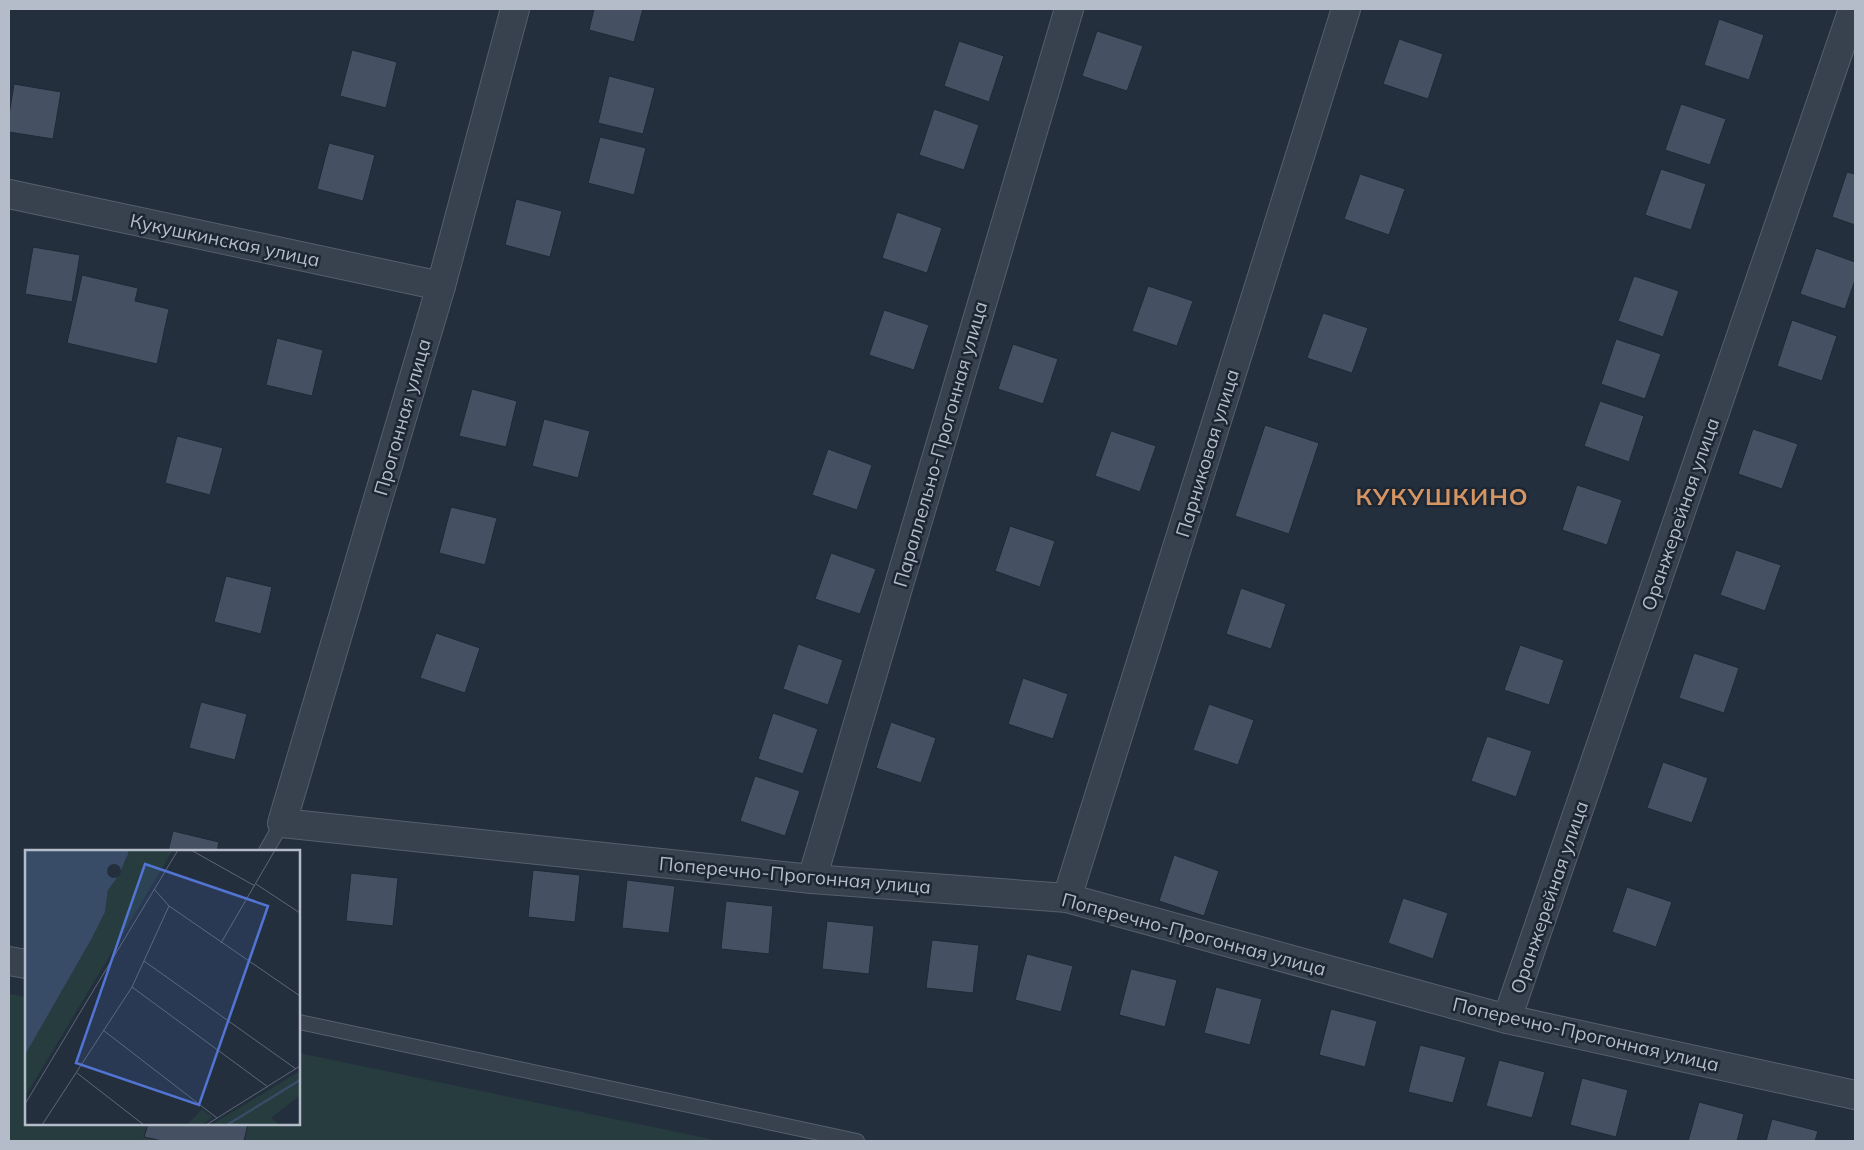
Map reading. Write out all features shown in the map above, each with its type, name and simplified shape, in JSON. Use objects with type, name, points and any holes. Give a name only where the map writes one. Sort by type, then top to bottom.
[{"type":"street","name":"Прогонная улица","points":[[282,822],[440,286],[515,9]]},
{"type":"street","name":"Параллельно-Прогонная улица","points":[[812,879],[1069,9]]},
{"type":"street","name":"Парниковая улица","points":[[1067,898],[1346,9]]},
{"type":"street","name":"Оранжерейная улица","points":[[1507,1019],[1853,9]]},
{"type":"street","name":"Кукушкинская улица","points":[[9,194],[440,286]]},
{"type":"street","name":"Поперечно-Прогонная улица","points":[[282,822],[812,879],[1067,898],[1507,1019],[1855,1095]]},
{"type":"street","points":[[9,961],[25,964]]},
{"type":"lane","points":[[267,850],[282,822]]},
{"type":"lane","points":[[300,1022],[856,1141]]},
{"type":"green space","points":[[9,994],[25,997],[25,1125],[300,1125],[300,1053],[720,1141],[9,1141]]},
{"type":"building","points":[[594,9],[643,9],[634,42],[589,30]]},
{"type":"building","points":[[1719,19],[1764,35],[1749,80],[1704,65]]},
{"type":"building","points":[[1097,31],[1143,46],[1127,91],[1082,76]]},
{"type":"building","points":[[1399,39],[1443,54],[1428,99],[1383,84]]},
{"type":"building","points":[[959,41],[1004,56],[989,102],[944,86]]},
{"type":"building","points":[[352,50],[397,62],[386,108],[340,96]]},
{"type":"building","points":[[609,76],[655,88],[643,134],[598,123]]},
{"type":"building","points":[[14,84],[61,92],[53,139],[9,132],[9,115]]},
{"type":"building","points":[[1681,104],[1726,119],[1710,165],[1665,150]]},
{"type":"building","points":[[934,109],[979,125],[964,170],[919,155]]},
{"type":"building","points":[[600,137],[646,148],[634,195],[588,183]]},
{"type":"building","points":[[329,143],[375,155],[363,201],[317,189]]},
{"type":"building","points":[[1661,169],[1706,184],[1691,230],[1645,215]]},
{"type":"building","points":[[1847,172],[1855,174],[1855,225],[1832,217]]},
{"type":"building","points":[[1360,174],[1405,189],[1389,235],[1344,219]]},
{"type":"building","points":[[516,199],[562,211],[550,257],[505,245]]},
{"type":"building","points":[[897,212],[942,228],[927,273],[882,258]]},
{"type":"building","points":[[33,247],[80,255],[72,302],[25,294]]},
{"type":"building","points":[[1816,248],[1855,262],[1855,280],[1845,309],[1800,294]]},
{"type":"building","points":[[82,275],[138,288],[135,301],[169,309],[157,364],[67,343]]},
{"type":"building","points":[[1634,276],[1679,291],[1663,337],[1618,321]]},
{"type":"building","points":[[1148,286],[1193,301],[1177,346],[1132,331]]},
{"type":"building","points":[[884,310],[929,325],[914,370],[869,355]]},
{"type":"building","points":[[1323,313],[1368,328],[1352,373],[1307,358]]},
{"type":"building","points":[[1792,320],[1837,336],[1822,381],[1777,366]]},
{"type":"building","points":[[277,338],[323,350],[312,396],[266,385]]},
{"type":"building","points":[[1616,339],[1661,354],[1645,399],[1601,384]]},
{"type":"building","points":[[1013,344],[1058,359],[1043,404],[998,389]]},
{"type":"building","points":[[472,389],[517,401],[506,447],[459,436]]},
{"type":"building","points":[[1600,401],[1644,416],[1629,462],[1584,446]]},
{"type":"building","points":[[544,419],[590,431],[578,478],[532,466]]},
{"type":"building","points":[[1265,425],[1319,443],[1289,534],[1235,516]]},
{"type":"building","points":[[1753,429],[1798,444],[1782,489],[1738,474]]},
{"type":"building","points":[[1111,431],[1156,446],[1140,492],[1095,476]]},
{"type":"building","points":[[177,436],[223,448],[210,495],[165,483]]},
{"type":"building","points":[[828,449],[872,465],[857,510],[812,495]]},
{"type":"building","points":[[1577,485],[1622,500],[1607,545],[1562,530]]},
{"type":"building","points":[[451,507],[497,518],[485,565],[439,553]]},
{"type":"building","points":[[1010,526],[1055,541],[1040,587],[995,571]]},
{"type":"building","points":[[1736,550],[1781,565],[1765,611],[1720,595]]},
{"type":"building","points":[[831,553],[876,569],[860,614],[815,599]]},
{"type":"building","points":[[226,576],[272,587],[261,634],[214,622]]},
{"type":"building","points":[[1241,588],[1286,604],[1271,649],[1226,634]]},
{"type":"building","points":[[436,633],[480,648],[465,693],[420,678]]},
{"type":"building","points":[[798,644],[843,660],[828,705],[783,689]]},
{"type":"building","points":[[1520,645],[1564,660],[1549,705],[1504,690]]},
{"type":"building","points":[[1694,653],[1739,668],[1724,713],[1679,698]]},
{"type":"building","points":[[1023,678],[1068,694],[1053,739],[1008,724]]},
{"type":"building","points":[[201,702],[247,714],[235,760],[189,748]]},
{"type":"building","points":[[1209,704],[1254,720],[1238,765],[1193,750]]},
{"type":"building","points":[[773,713],[818,729],[803,774],[758,759]]},
{"type":"building","points":[[891,722],[936,738],[921,783],[876,768]]},
{"type":"building","points":[[1487,736],[1532,751],[1516,797],[1471,781]]},
{"type":"building","points":[[1663,762],[1708,778],[1692,823],[1647,808]]},
{"type":"building","points":[[755,776],[800,791],[785,836],[740,821]]},
{"type":"building","points":[[173,831],[219,842],[217,850],[168,850]]},
{"type":"building","points":[[1174,855],[1219,871],[1204,916],[1159,901]]},
{"type":"building","points":[[533,870],[580,875],[575,922],[528,917]]},
{"type":"building","points":[[351,873],[398,878],[393,926],[346,921]]},
{"type":"building","points":[[627,880],[675,886],[669,933],[622,928]]},
{"type":"building","points":[[1627,887],[1672,902],[1656,947],[1612,932]]},
{"type":"building","points":[[1403,898],[1448,913],[1433,959],[1388,943]]},
{"type":"building","points":[[726,901],[773,906],[769,954],[721,949]]},
{"type":"building","points":[[827,921],[874,926],[869,974],[822,969]]},
{"type":"building","points":[[932,940],[979,945],[973,993],[926,988]]},
{"type":"building","points":[[1027,954],[1073,966],[1061,1012],[1015,1000]]},
{"type":"building","points":[[1131,969],[1177,980],[1165,1027],[1119,1015]]},
{"type":"building","points":[[1216,987],[1262,999],[1250,1045],[1204,1033]]},
{"type":"building","points":[[1331,1009],[1377,1021],[1365,1067],[1319,1055]]},
{"type":"building","points":[[1420,1045],[1466,1057],[1453,1103],[1408,1092]]},
{"type":"building","points":[[1499,1060],[1545,1072],[1532,1118],[1486,1106]]},
{"type":"building","points":[[1582,1078],[1628,1090],[1616,1137],[1570,1125]]},
{"type":"building","points":[[1699,1102],[1744,1114],[1737,1141],[1688,1141]]},
{"type":"building","points":[[1772,1119],[1818,1131],[1815,1141],[1766,1141]]},
{"type":"building","points":[[148,1125],[248,1125],[244,1141],[162,1141],[144,1137]]},
{"type":"district","name":"КУКУШКИНО","points":[[1442,497]]}]
